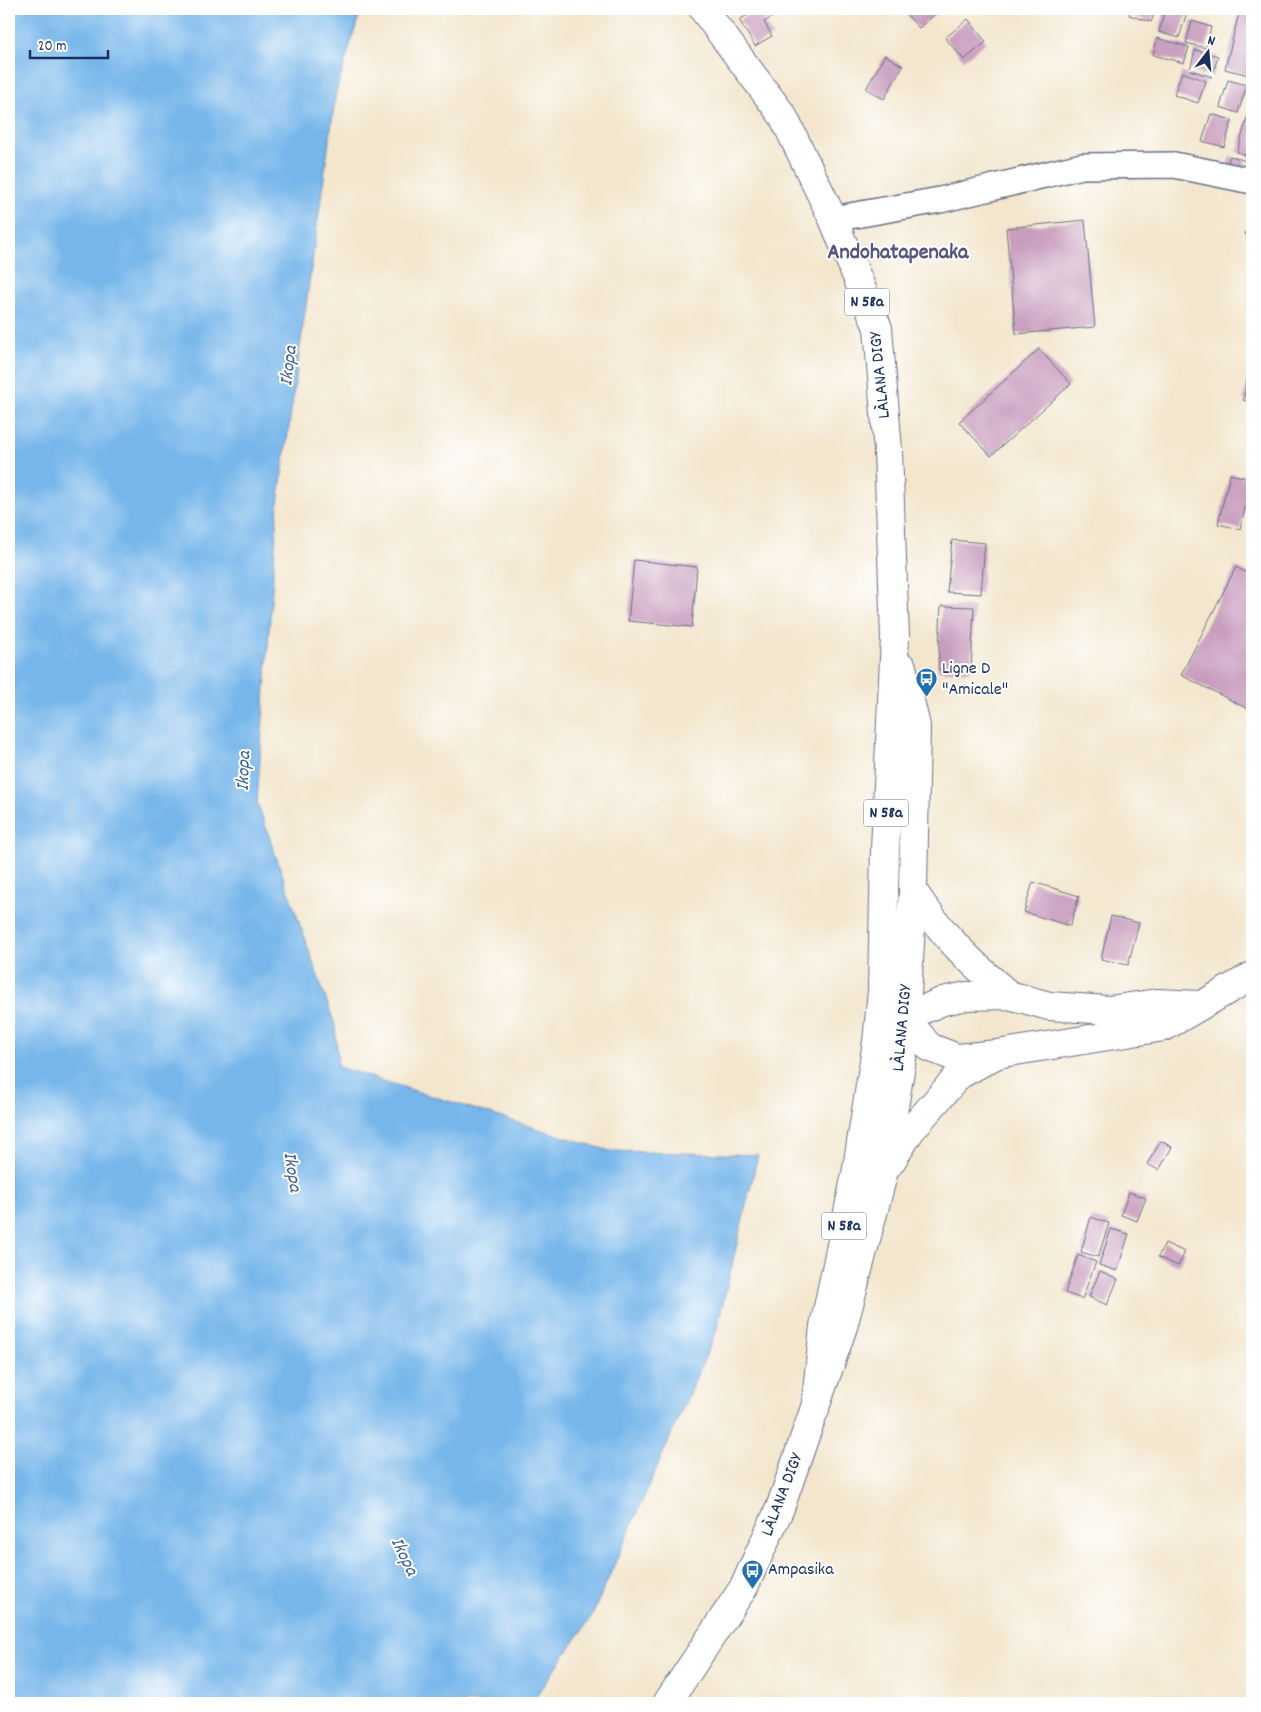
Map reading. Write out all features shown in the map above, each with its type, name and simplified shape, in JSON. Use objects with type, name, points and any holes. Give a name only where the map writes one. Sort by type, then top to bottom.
[{"type":"main road","name":"LÀLANA DIGY","points":[[703,9],[783,116],[833,218],[878,328],[888,451],[895,637],[885,849],[882,990],[877,1042],[856,1174],[824,1326],[815,1410]]},
{"type":"main road","name":"LÀLANA DIGY","points":[[667,1703],[744,1587],[780,1508],[844,1327],[883,1175],[904,1046],[913,891],[916,726],[895,637]]},
{"type":"main road","points":[[913,891],[935,925],[954,946],[1010,995]]},
{"type":"main road","points":[[882,990],[929,1047],[957,1058],[998,1054],[1164,1027],[1252,976]]},
{"type":"main road","points":[[877,1042],[906,1017],[943,1001],[967,996],[1010,995],[1049,1006],[1109,1010],[1157,1003],[1200,1005]]},
{"type":"main road","points":[[883,1175],[910,1130],[937,1098],[959,1075],[998,1054]]},
{"type":"street","points":[[833,218],[940,200],[1082,166],[1174,165],[1252,181]]},
{"type":"water","name":"Ikopa","points":[[9,9],[361,9],[336,92],[278,504],[257,802],[335,1025],[338,1067],[610,1151],[758,1155],[716,1332],[591,1618],[531,1703],[9,1703]]},
{"type":"building","points":[[759,9],[769,9],[774,16],[764,22],[772,36],[755,46],[739,20]]},
{"type":"building","points":[[906,9],[941,9],[919,28],[903,11]]},
{"type":"building","points":[[1131,9],[1156,9],[1151,22],[1129,15]]},
{"type":"building","points":[[1165,9],[1188,9],[1179,38],[1159,32]]},
{"type":"building","points":[[1240,9],[1252,9],[1252,76],[1225,69]]},
{"type":"building","points":[[968,19],[986,42],[964,60],[945,38]]},
{"type":"building","points":[[1192,21],[1211,27],[1206,48],[1186,43]]},
{"type":"building","points":[[1157,38],[1189,47],[1184,63],[1153,55]]},
{"type":"building","points":[[1195,50],[1218,56],[1212,77],[1190,70]]},
{"type":"building","points":[[885,55],[903,66],[884,99],[866,89]]},
{"type":"building","points":[[1182,72],[1206,81],[1198,103],[1174,95]]},
{"type":"building","points":[[1228,80],[1247,85],[1238,113],[1220,107]]},
{"type":"building","points":[[1249,112],[1252,114],[1252,157],[1237,152]]},
{"type":"building","points":[[1211,114],[1232,120],[1224,147],[1202,141]]},
{"type":"building","points":[[1230,156],[1246,161],[1239,181],[1224,176]]},
{"type":"building","points":[[1252,216],[1252,237],[1245,234]]},
{"type":"building","points":[[1085,220],[1095,327],[1016,334],[1006,228]]},
{"type":"building","points":[[1039,349],[1071,384],[991,456],[959,422]]},
{"type":"building","points":[[1252,366],[1252,403],[1243,400]]},
{"type":"building","points":[[1230,474],[1252,479],[1240,529],[1218,524]]},
{"type":"building","points":[[952,540],[985,543],[981,594],[947,592]]},
{"type":"building","points":[[634,560],[697,567],[692,627],[628,621]]},
{"type":"building","points":[[1236,567],[1252,576],[1252,711],[1181,675]]},
{"type":"building","points":[[941,606],[974,607],[971,672],[938,670]]},
{"type":"building","points":[[1033,882],[1079,896],[1070,926],[1024,912]]},
{"type":"building","points":[[1111,916],[1139,923],[1128,965],[1101,959]]},
{"type":"building","points":[[1161,1141],[1172,1147],[1159,1170],[1147,1164]]},
{"type":"building","points":[[1129,1192],[1146,1198],[1137,1221],[1121,1215]]},
{"type":"building","points":[[1091,1217],[1109,1223],[1098,1257],[1081,1252]]},
{"type":"building","points":[[1111,1229],[1129,1234],[1117,1271],[1099,1265]]},
{"type":"building","points":[[1165,1243],[1185,1252],[1178,1266],[1158,1257]]},
{"type":"building","points":[[1078,1255],[1096,1262],[1082,1299],[1065,1293]]},
{"type":"building","points":[[1100,1271],[1118,1279],[1107,1305],[1089,1297]]},
{"type":"place","name":"Ligne D \"Amicale\"","points":[[926,698]]},
{"type":"place","name":"Ampasika","points":[[752,1589]]},
{"type":"district","name":"Andohatapenaka","points":[[898,253]]}]
